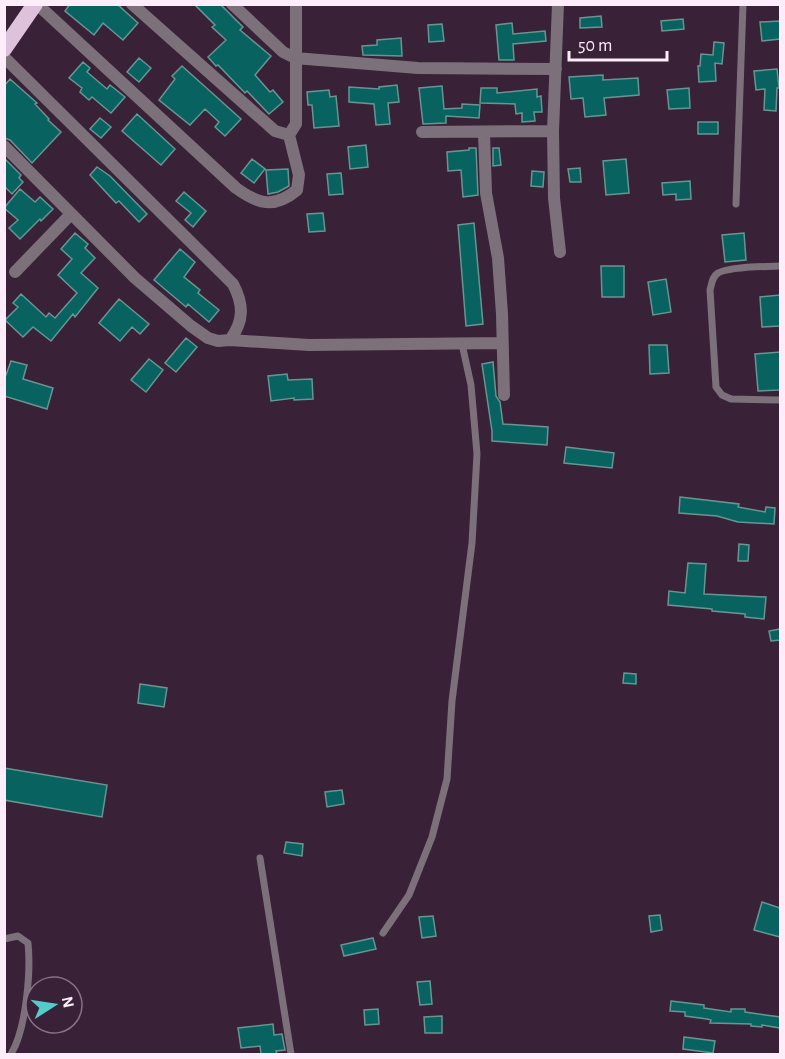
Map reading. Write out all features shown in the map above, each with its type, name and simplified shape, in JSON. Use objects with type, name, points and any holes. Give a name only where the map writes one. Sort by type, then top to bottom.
[{"type":"highway","points":[[4,49],[36,4]]},
{"type":"street","points":[[36,4],[236,188],[254,200],[272,202],[287,198],[297,190],[299,175],[289,135],[296,124],[296,4]]},
{"type":"street","points":[[132,4],[275,131],[289,135]]},
{"type":"street","points":[[232,4],[283,52],[295,58],[418,68],[556,69]]},
{"type":"street","points":[[558,4],[553,131],[554,198],[560,252]]},
{"type":"street","points":[[4,57],[233,284],[240,297],[242,308],[241,320],[230,340]]},
{"type":"street","points":[[422,132],[553,131]]},
{"type":"street","points":[[484,133],[486,193],[498,258],[504,395]]},
{"type":"street","points":[[4,146],[135,278],[208,338],[218,341],[309,345],[502,343]]},
{"type":"street","points":[[15,272],[71,214]]},
{"type":"lane","points":[[736,204],[743,4]]},
{"type":"lane","points":[[780,266],[718,273],[712,280],[710,290],[716,387],[722,395],[731,399],[780,400]]},
{"type":"lane","points":[[383,933],[409,895],[432,837],[447,779],[452,701],[472,543],[477,454],[471,384],[462,344]]},
{"type":"lane","points":[[260,858],[291,1054]]},
{"type":"lane","points":[[4,939],[18,936],[28,943],[30,959],[24,1012],[16,1046],[10,1054]]},
{"type":"building","points":[[70,4],[117,4],[138,23],[123,40],[103,23],[94,35],[65,11]]},
{"type":"building","points":[[194,4],[220,4],[243,27],[240,30],[271,56],[255,75],[270,92],[273,90],[283,102],[269,114],[208,57],[226,40],[212,27],[215,25]]},
{"type":"building","points":[[601,16],[602,27],[580,28],[580,18]]},
{"type":"building","points":[[683,19],[684,29],[662,31],[661,21]]},
{"type":"building","points":[[780,21],[780,39],[762,41],[760,22]]},
{"type":"building","points":[[512,23],[513,34],[545,31],[546,41],[513,44],[514,60],[499,60],[496,25]]},
{"type":"building","points":[[442,24],[444,41],[429,42],[428,25]]},
{"type":"building","points":[[401,38],[402,56],[363,55],[362,46],[377,45],[377,40]]},
{"type":"building","points":[[714,42],[724,43],[722,64],[715,63],[716,81],[699,82],[698,66],[700,66],[701,54],[713,55]]},
{"type":"building","points":[[139,58],[151,68],[139,82],[127,72]]},
{"type":"building","points":[[83,62],[90,68],[87,72],[107,89],[110,85],[125,97],[111,113],[92,97],[89,100],[80,92],[82,88],[69,78]]},
{"type":"building","points":[[182,66],[241,119],[225,136],[215,127],[219,122],[205,109],[190,125],[159,100],[175,79],[172,76]]},
{"type":"building","points":[[777,69],[779,88],[777,88],[776,111],[764,110],[765,89],[756,90],[754,71]]},
{"type":"building","points":[[603,75],[603,80],[638,78],[639,95],[604,98],[606,115],[585,117],[583,98],[571,99],[569,77]]},
{"type":"building","points":[[10,79],[37,103],[35,104],[48,120],[61,132],[32,163],[10,140],[4,138],[4,86]]},
{"type":"building","points":[[397,85],[399,102],[388,103],[390,124],[376,125],[374,104],[349,102],[349,87],[379,89],[379,87]]},
{"type":"building","points":[[442,86],[444,109],[462,108],[462,104],[480,105],[479,118],[446,116],[446,123],[423,124],[419,88]]},
{"type":"building","points":[[481,88],[497,88],[497,93],[537,89],[537,97],[541,96],[542,112],[534,112],[535,121],[522,122],[522,113],[516,114],[515,104],[480,103]]},
{"type":"building","points":[[689,88],[690,108],[669,109],[667,90]]},
{"type":"building","points":[[329,90],[330,97],[336,96],[339,126],[314,128],[312,105],[308,105],[307,92]]},
{"type":"building","points":[[137,114],[175,149],[161,165],[122,131]]},
{"type":"building","points":[[100,118],[111,127],[101,138],[90,129]]},
{"type":"building","points":[[698,122],[718,122],[718,134],[698,134]]},
{"type":"building","points":[[366,145],[368,167],[350,169],[348,147]]},
{"type":"building","points":[[469,148],[476,148],[478,195],[463,197],[461,170],[448,171],[447,152],[469,150]]},
{"type":"building","points":[[493,148],[499,148],[501,165],[493,166]]},
{"type":"building","points":[[4,158],[21,175],[19,178],[23,182],[12,194],[4,186]]},
{"type":"building","points":[[252,159],[265,169],[254,183],[241,173]]},
{"type":"building","points":[[626,159],[629,193],[606,195],[603,161]]},
{"type":"building","points":[[97,167],[110,176],[147,214],[139,222],[119,201],[116,203],[90,175]]},
{"type":"building","points":[[580,168],[581,182],[570,182],[568,169]]},
{"type":"building","points":[[288,169],[289,186],[268,194],[266,170]]},
{"type":"building","points":[[532,171],[544,172],[543,187],[531,186]]},
{"type":"building","points":[[341,173],[343,194],[329,195],[327,174]]},
{"type":"building","points":[[690,181],[691,199],[676,200],[676,194],[663,195],[662,183]]},
{"type":"building","points":[[20,189],[35,202],[40,197],[53,209],[20,239],[9,228],[18,220],[4,208]]},
{"type":"building","points":[[184,192],[206,211],[193,227],[185,220],[191,213],[176,201]]},
{"type":"building","points":[[323,213],[325,231],[309,232],[307,214]]},
{"type":"building","points":[[474,223],[483,324],[466,326],[458,225]]},
{"type":"building","points":[[75,233],[88,244],[85,248],[95,258],[81,273],[98,288],[75,317],[73,314],[51,341],[33,327],[23,337],[5,320],[18,307],[13,303],[21,294],[46,317],[49,313],[55,318],[77,293],[58,275],[72,259],[61,249]]},
{"type":"building","points":[[744,233],[746,260],[725,262],[722,235]]},
{"type":"building","points":[[180,249],[195,262],[184,277],[200,290],[198,293],[219,310],[209,322],[188,304],[186,307],[154,280]]},
{"type":"building","points":[[601,266],[624,266],[624,297],[602,297]]},
{"type":"building","points":[[666,279],[671,312],[653,315],[648,282]]},
{"type":"building","points":[[780,295],[780,326],[762,327],[760,297]]},
{"type":"building","points":[[119,299],[149,324],[140,334],[132,327],[120,341],[99,323]]},
{"type":"building","points":[[186,338],[197,347],[176,372],[165,363]]},
{"type":"building","points":[[649,345],[667,345],[669,373],[650,374]]},
{"type":"building","points":[[780,352],[780,390],[758,391],[755,354]]},
{"type":"building","points":[[149,359],[163,370],[146,392],[131,380]]},
{"type":"building","points":[[11,361],[27,365],[23,379],[53,388],[47,409],[4,396],[4,375]]},
{"type":"building","points":[[493,362],[496,396],[500,402],[503,424],[548,427],[547,445],[492,441],[482,364]]},
{"type":"building","points":[[287,374],[288,380],[312,379],[313,399],[294,400],[294,398],[271,401],[268,376]]},
{"type":"building","points":[[566,447],[614,453],[612,468],[564,463]]},
{"type":"building","points":[[680,497],[739,504],[738,507],[765,512],[766,507],[775,508],[774,524],[738,522],[717,516],[679,513]]},
{"type":"building","points":[[739,544],[749,545],[748,561],[738,561]]},
{"type":"building","points":[[688,563],[706,564],[704,594],[766,597],[764,619],[745,617],[745,614],[712,611],[712,609],[668,605],[669,591],[685,593]]},
{"type":"building","points":[[780,629],[780,640],[771,641],[769,631]]},
{"type":"building","points":[[624,673],[636,674],[636,684],[623,683]]},
{"type":"building","points":[[140,684],[167,688],[164,707],[138,703]]},
{"type":"building","points":[[4,768],[107,785],[102,817],[4,800]]},
{"type":"building","points":[[342,790],[344,804],[327,807],[325,792]]},
{"type":"building","points":[[286,842],[303,844],[302,856],[284,853]]},
{"type":"building","points":[[762,902],[780,908],[780,937],[754,930]]},
{"type":"building","points":[[660,915],[662,930],[651,932],[649,916]]},
{"type":"building","points":[[433,916],[436,936],[422,938],[419,917]]},
{"type":"building","points":[[373,938],[376,949],[344,956],[341,945]]},
{"type":"building","points":[[430,981],[432,1004],[420,1005],[417,982]]},
{"type":"building","points":[[671,1001],[704,1005],[704,1008],[731,1012],[731,1009],[745,1009],[745,1012],[780,1017],[780,1028],[751,1026],[751,1024],[710,1023],[711,1020],[685,1016],[685,1012],[670,1011]]},
{"type":"building","points":[[378,1009],[379,1024],[365,1025],[364,1010]]},
{"type":"building","points":[[442,1016],[442,1033],[425,1033],[424,1017]]},
{"type":"building","points":[[273,1024],[274,1035],[282,1034],[285,1050],[276,1051],[277,1054],[261,1054],[260,1046],[241,1048],[238,1028]]},
{"type":"building","points":[[684,1037],[715,1041],[713,1053],[683,1049]]}]
